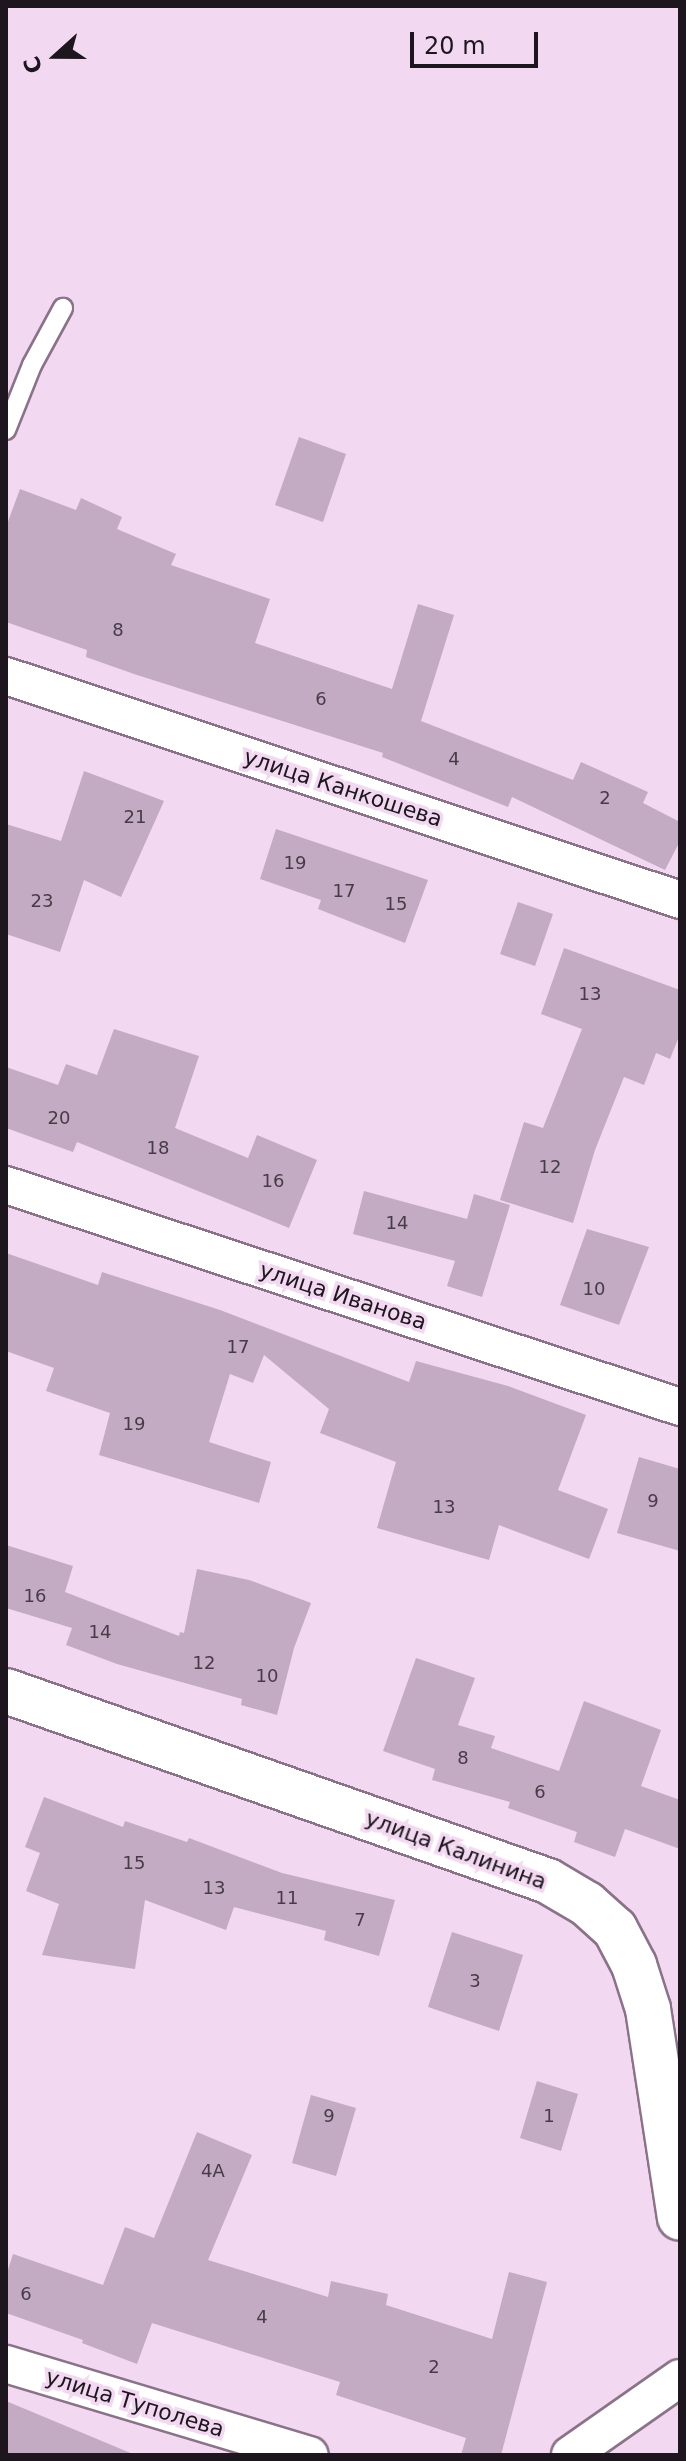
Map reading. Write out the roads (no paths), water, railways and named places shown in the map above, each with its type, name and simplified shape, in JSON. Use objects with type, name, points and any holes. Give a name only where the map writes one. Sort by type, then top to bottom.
[{"type":"street","name":"улица Канкошева","points":[[6,676],[680,900]]},
{"type":"street","name":"улица Иванова","points":[[6,1185],[680,1407]]},
{"type":"street","name":"улица Калинина","points":[[6,1691],[548,1881],[587,1904],[615,1929],[634,1965],[648,2009],[680,2218]]},
{"type":"street","name":"улица Туполева","points":[[6,2364],[310,2455]]},
{"type":"street","points":[[570,2455],[680,2378]]},
{"type":"lane","points":[[6,430],[32,365],[63,308]]}]
